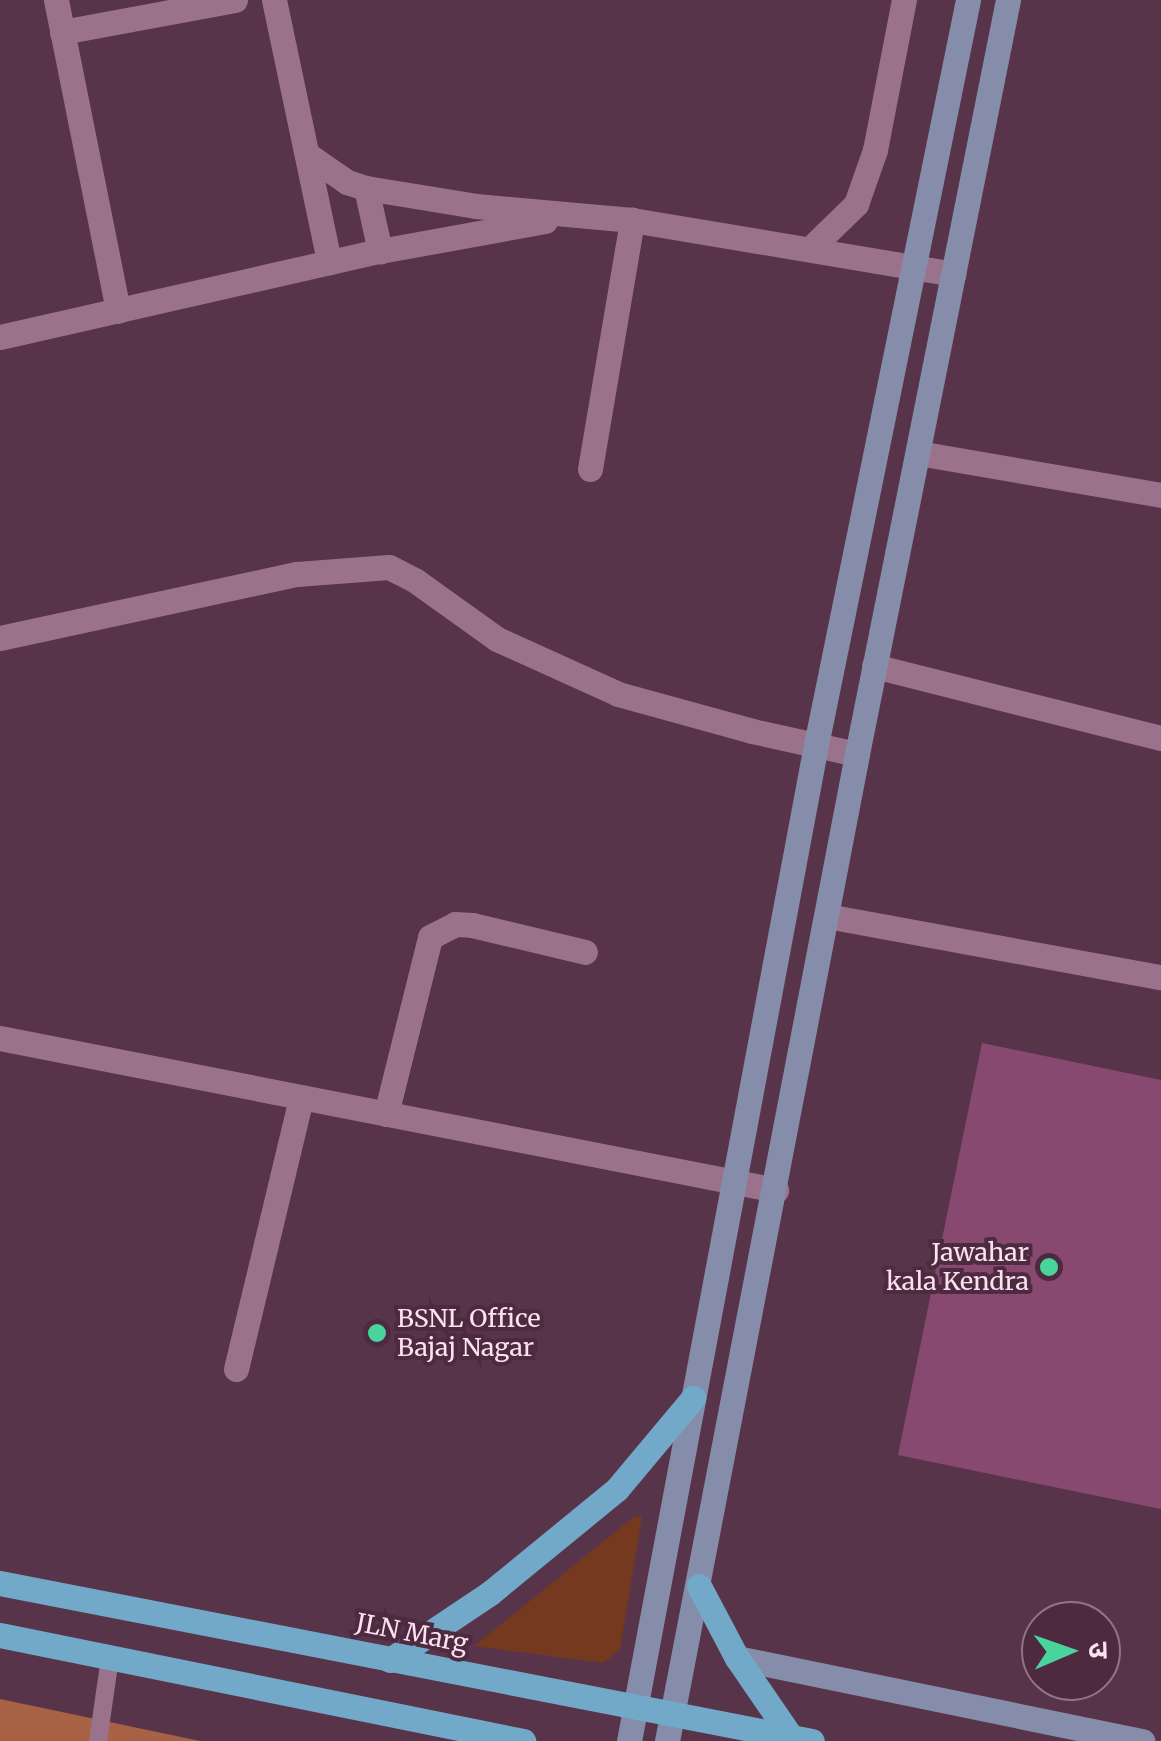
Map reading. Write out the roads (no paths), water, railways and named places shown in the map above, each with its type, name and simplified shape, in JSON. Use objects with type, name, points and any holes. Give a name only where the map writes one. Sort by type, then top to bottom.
[{"type":"main road","points":[[390,1660],[490,1593],[617,1489],[693,1398]]},
{"type":"main road","name":"JLN Marg","points":[[0,1582],[634,1708],[670,1729],[802,1739]]},
{"type":"main road","points":[[699,1586],[737,1658],[802,1739]]},
{"type":"main road","points":[[0,1636],[524,1741]]},
{"type":"street","points":[[56,0],[118,311]]},
{"type":"street","points":[[62,32],[236,0]]},
{"type":"street","points":[[274,0],[311,157],[330,262]]},
{"type":"street","points":[[812,247],[856,204],[875,150],[904,0]]},
{"type":"street","points":[[628,1741],[816,745],[968,0]]},
{"type":"street","points":[[670,1729],[776,1190],[856,754],[1008,0]]},
{"type":"street","points":[[311,157],[346,182],[366,188],[476,206],[632,220],[812,247],[953,274]]},
{"type":"street","points":[[366,188],[380,251]]},
{"type":"street","points":[[0,337],[380,251],[584,214]]},
{"type":"street","points":[[590,469],[632,220]]},
{"type":"street","points":[[918,453],[1161,495]]},
{"type":"street","points":[[0,638],[297,574],[389,567],[416,581],[497,639],[618,694],[856,754]]},
{"type":"street","points":[[874,666],[1161,738]]},
{"type":"street","points":[[827,916],[1161,977]]},
{"type":"street","points":[[386,1114],[430,937],[455,924],[472,925],[585,952]]},
{"type":"street","points":[[0,1038],[776,1190]]},
{"type":"street","points":[[236,1370],[301,1099]]},
{"type":"street","points":[[737,1658],[1143,1741]]},
{"type":"lane","points":[[98,1741],[110,1658]]},
{"type":"place","name":"Jawahar kala Kendra","points":[[1049,1267]]},
{"type":"place","name":"BSNL Office Bajaj Nagar","points":[[377,1333]]}]
